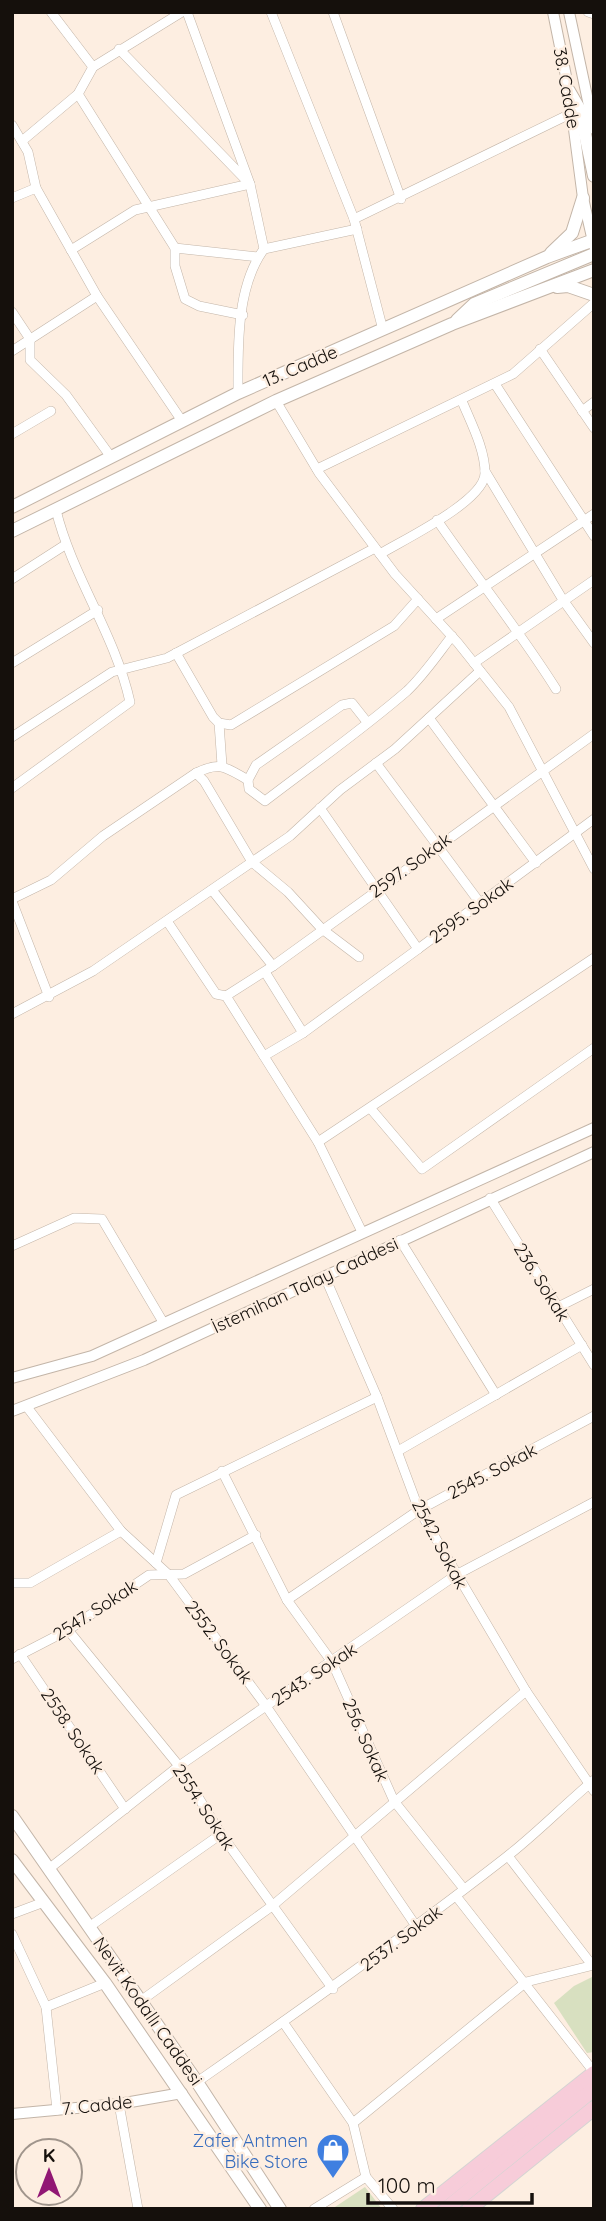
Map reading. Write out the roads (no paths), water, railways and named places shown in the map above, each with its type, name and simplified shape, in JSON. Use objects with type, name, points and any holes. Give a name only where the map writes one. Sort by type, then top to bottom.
[{"type":"main road","points":[[569,91],[580,110],[594,176]]},
{"type":"main road","points":[[547,257],[572,233],[583,198]]},
{"type":"main road","name":"13. Cadde","points":[[12,506],[238,393],[547,257],[593,242]]},
{"type":"main road","points":[[452,324],[474,304],[594,254]]},
{"type":"main road","name":"13. Cadde","points":[[12,531],[276,401],[452,324],[594,270]]},
{"type":"main road","points":[[546,288],[568,286],[594,295]]},
{"type":"main road","name":"Nevit Kodallı Caddesi","points":[[12,1816],[142,2000],[281,2209]]},
{"type":"main road","name":"Nevit Kodallı Caddesi","points":[[12,1860],[105,1983],[260,2209]]},
{"type":"main road","points":[[423,2209],[594,2072]]},
{"type":"main road","points":[[446,2209],[594,2089]]},
{"type":"main road","points":[[470,2209],[594,2108]]},
{"type":"main road","points":[[484,2209],[594,2120]]},
{"type":"street","points":[[51,12],[93,67]]},
{"type":"street","points":[[22,141],[78,94],[93,67],[184,12],[250,184],[261,253],[251,266],[238,341],[238,393]]},
{"type":"street","points":[[271,12],[356,224],[383,330]]},
{"type":"street","points":[[333,12],[401,199]]},
{"type":"street","name":"38. Cadde","points":[[553,12],[569,91],[583,198],[593,242]]},
{"type":"street","name":"38. Cadde","points":[[569,12],[594,129]]},
{"type":"street","points":[[588,12],[594,14]]},
{"type":"street","points":[[120,49],[250,184]]},
{"type":"street","points":[[78,94],[175,248],[175,266],[185,299],[243,315]]},
{"type":"street","points":[[175,248],[261,253],[356,224],[572,113]]},
{"type":"street","points":[[12,125],[28,152],[36,188],[97,296],[182,421]]},
{"type":"street","points":[[71,250],[135,211],[250,184]]},
{"type":"street","points":[[12,198],[36,188]]},
{"type":"street","points":[[12,351],[97,296]]},
{"type":"street","points":[[317,469],[513,374],[594,303]]},
{"type":"street","points":[[12,312],[30,340],[30,360],[66,395],[111,457]]},
{"type":"street","points":[[540,349],[594,428]]},
{"type":"street","points":[[495,384],[594,536]]},
{"type":"street","points":[[276,401],[317,469],[378,551],[509,707],[594,869]]},
{"type":"street","points":[[12,737],[119,670],[176,653],[437,520],[478,492],[484,482],[485,471],[478,441],[462,401]]},
{"type":"street","points":[[582,411],[594,402]]},
{"type":"street","points":[[12,434],[51,411]]},
{"type":"street","points":[[485,471],[563,600],[594,643]]},
{"type":"street","points":[[12,788],[130,702],[98,610],[65,545],[56,510]]},
{"type":"street","points":[[436,619],[594,514]]},
{"type":"street","points":[[437,520],[484,588],[519,629],[556,689]]},
{"type":"street","points":[[12,579],[65,545]]},
{"type":"street","points":[[12,1014],[49,997],[167,921],[290,836],[429,718],[477,667],[519,629],[594,580]]},
{"type":"street","points":[[219,723],[231,725],[394,626],[418,599]]},
{"type":"street","points":[[12,663],[98,610]]},
{"type":"street","points":[[367,722],[352,703],[342,705],[256,765],[248,780],[249,789],[265,801],[367,722],[409,689],[452,636]]},
{"type":"street","points":[[176,653],[219,723],[222,765]]},
{"type":"street","points":[[429,718],[536,863]]},
{"type":"street","name":"2597. Sokak","points":[[226,996],[269,969],[377,888],[594,734]]},
{"type":"street","points":[[376,763],[439,844],[480,903]]},
{"type":"street","points":[[49,997],[12,900],[51,880],[103,836],[196,773],[222,765],[248,780]]},
{"type":"street","points":[[196,773],[204,781],[252,862],[288,892],[322,929],[359,957]]},
{"type":"street","name":"2595. Sokak","points":[[320,808],[418,949],[594,819]]},
{"type":"street","points":[[212,890],[269,969],[303,1033]]},
{"type":"street","points":[[167,921],[202,977],[216,994],[226,996],[318,1142],[362,1232]]},
{"type":"street","points":[[264,1056],[303,1033],[418,949]]},
{"type":"street","points":[[318,1142],[594,958]]},
{"type":"street","points":[[371,1109],[422,1168],[594,1048]]},
{"type":"street","name":"İstemihan Talay Caddesi","points":[[12,1378],[92,1356],[594,1128]]},
{"type":"street","name":"İstemihan Talay Caddesi","points":[[12,1411],[144,1360],[489,1198],[594,1152]]},
{"type":"street","name":"236. Sokak","points":[[489,1198],[594,1365]]},
{"type":"street","points":[[12,1246],[74,1218],[102,1219],[163,1322]]},
{"type":"street","points":[[400,1240],[496,1395]]},
{"type":"street","name":"2542. Sokak","points":[[325,1277],[377,1397],[419,1510],[526,1691],[592,1785]]},
{"type":"street","points":[[558,1307],[594,1289]]},
{"type":"street","points":[[398,1451],[582,1345]]},
{"type":"street","points":[[156,1563],[176,1495],[377,1397]]},
{"type":"street","name":"2552. Sokak","points":[[27,1407],[121,1531],[169,1575],[266,1706],[416,1926]]},
{"type":"street","name":"2545. Sokak","points":[[287,1601],[419,1510],[594,1416]]},
{"type":"street","name":"256. Sokak","points":[[222,1471],[287,1601],[332,1662],[394,1801],[594,2072]]},
{"type":"street","name":"2543. Sokak","points":[[50,1868],[179,1766],[456,1576],[594,1502]]},
{"type":"street","points":[[12,1583],[30,1583],[121,1531]]},
{"type":"street","name":"2547. Sokak","points":[[16,1656],[68,1630],[149,1575],[184,1574],[256,1535]]},
{"type":"street","name":"2554. Sokak","points":[[68,1630],[179,1766],[221,1835],[333,1989]]},
{"type":"street","name":"2558. Sokak","points":[[16,1656],[125,1808]]},
{"type":"street","points":[[142,2000],[272,1906],[526,1691]]},
{"type":"street","name":"2537. Sokak","points":[[198,2082],[333,1989],[508,1856],[592,1785]]},
{"type":"street","points":[[89,1927],[221,1835]]},
{"type":"street","points":[[353,2123],[526,1982],[593,1965],[508,1856]]},
{"type":"street","points":[[12,1914],[44,1902]]},
{"type":"street","points":[[12,1934],[46,2007],[57,2110]]},
{"type":"street","points":[[46,2007],[105,1983]]},
{"type":"street","points":[[283,2022],[353,2123],[366,2177],[393,2209]]},
{"type":"street","name":"7. Cadde","points":[[12,2114],[120,2104],[182,2093]]},
{"type":"street","points":[[120,2104],[138,2209]]},
{"type":"street","points":[[314,2209],[366,2177]]},
{"type":"place","name":"Zafer Antmen Bike Store","points":[[333,2180]]}]
